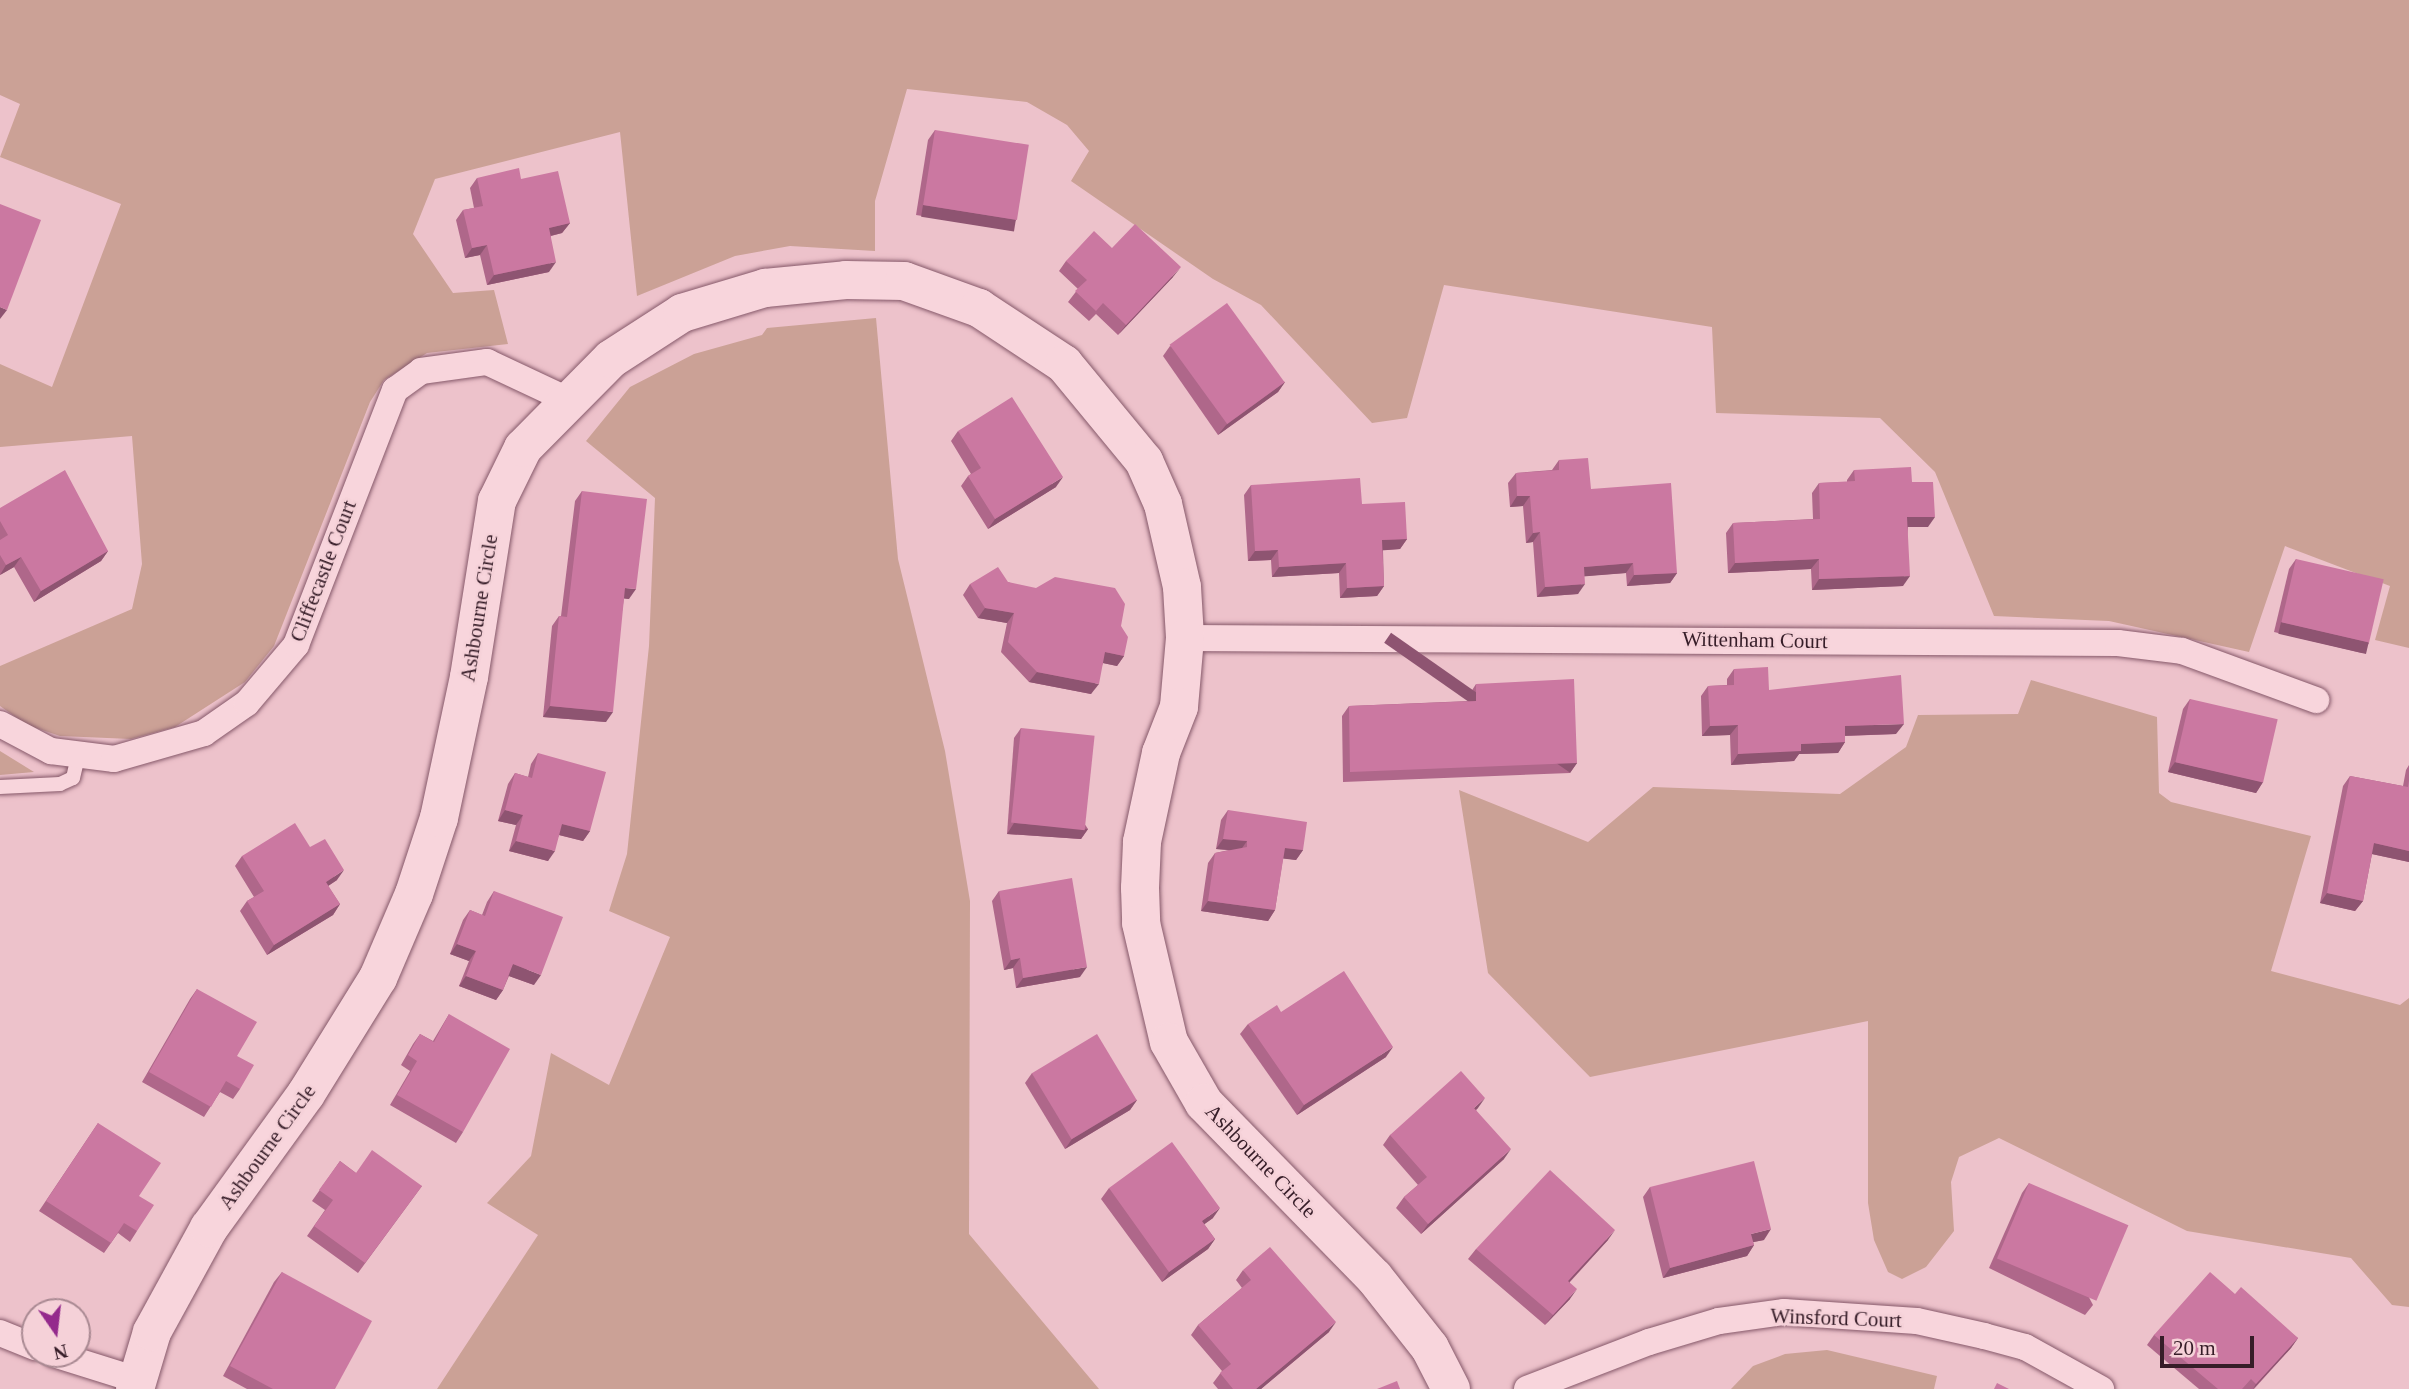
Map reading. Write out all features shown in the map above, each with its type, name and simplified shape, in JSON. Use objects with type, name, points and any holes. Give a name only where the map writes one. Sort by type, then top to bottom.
[{"type":"street","name":"Ashbourne Circle","points":[[136,1385],[152,1332],[209,1228],[306,1094],[378,978],[439,818],[497,501],[523,448],[566,399],[652,331],[730,297],[846,280],[904,281],[953,293],[1064,364],[1144,461],[1163,504],[1182,587],[1185,638],[1179,707],[1158,766],[1140,888],[1141,923],[1169,1042],[1204,1103],[1374,1277],[1430,1348],[1451,1389]]},
{"type":"street","name":"Cliffecastle Court","points":[[0,724],[14,736],[78,756],[126,757],[204,733],[273,676],[296,645],[379,420],[395,390],[421,371],[487,362],[566,399]]},
{"type":"street","name":"Wittenham Court","points":[[1185,638],[2118,643],[2182,650],[2316,700]]},
{"type":"street","name":"Winsford Court","points":[[1527,1389],[1661,1338],[1784,1312],[1917,1321],[1984,1336],[2025,1347],[2101,1389]]},
{"type":"street","points":[[0,1333],[21,1341]]},
{"type":"street","points":[[91,1368],[136,1385]]},
{"type":"lane","points":[[0,787],[60,784],[73,778],[78,756]]},
{"type":"shaded area","points":[[0,0],[2409,0],[2409,648],[2375,640],[2390,586],[2285,546],[2249,652],[2109,621],[1994,616],[1935,472],[1880,418],[1716,413],[1712,327],[1444,285],[1407,418],[1372,423],[1261,305],[1213,279],[1071,181],[1089,151],[1067,125],[1027,102],[907,89],[875,201],[875,251],[790,246],[735,256],[637,296],[620,132],[435,179],[413,234],[453,293],[494,290],[508,344],[427,353],[384,380],[370,402],[274,646],[245,682],[175,727],[131,739],[60,736],[27,725],[0,706],[0,666],[132,609],[142,564],[132,436],[0,447],[0,364],[52,387],[121,204],[0,157],[20,104],[0,95]]},
{"type":"shaded area","points":[[876,318],[898,559],[945,751],[970,901],[969,1234],[1099,1389],[437,1389],[538,1235],[487,1203],[531,1156],[551,1053],[609,1085],[670,937],[609,911],[627,854],[649,646],[655,498],[586,441],[630,387],[694,354],[762,335],[767,328]]},
{"type":"shaded area","points":[[2031,680],[2157,717],[2159,793],[2171,802],[2311,836],[2271,971],[2400,1005],[2409,998],[2409,1307],[2392,1305],[2351,1258],[2187,1231],[1999,1138],[1959,1157],[1951,1182],[1954,1231],[1926,1267],[1902,1279],[1888,1272],[1874,1240],[1868,1203],[1868,1021],[1590,1077],[1488,973],[1459,790],[1588,842],[1653,787],[1840,794],[1906,747],[1918,715],[2018,714]]},
{"type":"shaded area","points":[[0,751],[34,772],[0,775]]},
{"type":"shaded area","points":[[1827,1350],[1937,1376],[1934,1389],[1731,1389],[1753,1366],[1785,1354]]},
{"type":"building","points":[[935,130],[1029,145],[1017,220],[923,205]]},
{"type":"building","points":[[519,168],[521,179],[558,171],[570,223],[549,228],[556,262],[494,275],[487,245],[472,248],[463,210],[483,206],[477,178]]},
{"type":"building","points":[[0,204],[41,220],[7,310],[0,307]]},
{"type":"building","points":[[1135,224],[1181,267],[1126,325],[1103,303],[1096,311],[1075,291],[1087,280],[1066,261],[1094,231],[1112,248]]},
{"type":"building","points":[[1227,303],[1285,382],[1227,424],[1170,345]]},
{"type":"building","points":[[1012,397],[1063,477],[995,519],[968,476],[981,468],[958,431]]},
{"type":"building","points":[[1588,458],[1591,489],[1671,483],[1677,573],[1634,575],[1633,563],[1584,567],[1585,584],[1545,587],[1540,532],[1533,533],[1530,496],[1517,496],[1516,473],[1559,470],[1559,460]]},
{"type":"building","points":[[1911,467],[1912,482],[1933,482],[1935,517],[1907,517],[1910,576],[1819,579],[1819,559],[1735,563],[1733,523],[1820,519],[1819,483],[1855,481],[1854,470]]},
{"type":"building","points":[[65,470],[108,551],[41,591],[21,557],[6,565],[0,555],[0,540],[8,535],[0,521],[0,508]]},
{"type":"building","points":[[1360,478],[1362,504],[1405,502],[1407,539],[1382,540],[1384,586],[1347,588],[1346,563],[1279,567],[1278,550],[1255,551],[1251,485]]},
{"type":"building","points":[[582,491],[647,499],[636,589],[625,588],[613,712],[550,706],[559,616],[567,617]]},
{"type":"building","points":[[2296,559],[2384,579],[2369,643],[2281,622]]},
{"type":"building","points":[[998,567],[1008,582],[1036,588],[1055,577],[1115,588],[1125,604],[1121,626],[1128,637],[1124,656],[1105,652],[1099,684],[1037,672],[1008,642],[1014,613],[985,608],[970,584]]},
{"type":"building","points":[[1768,667],[1769,690],[1901,675],[1904,724],[1845,726],[1845,742],[1801,744],[1801,751],[1738,754],[1738,725],[1710,726],[1708,686],[1734,685],[1734,669]]},
{"type":"building","points":[[1574,679],[1577,763],[1350,772],[1349,706],[1476,701],[1476,684]]},
{"type":"building","points":[[2190,699],[2278,719],[2263,783],[2175,762]]},
{"type":"building","points":[[1021,728],[1095,736],[1085,830],[1011,822]]},
{"type":"building","points":[[538,753],[606,772],[590,831],[562,824],[555,851],[516,841],[523,815],[505,810],[515,773],[532,778]]},
{"type":"building","points":[[2350,776],[2408,787],[2409,780],[2409,851],[2374,843],[2363,901],[2327,893]]},
{"type":"building","points":[[1228,810],[1307,822],[1303,850],[1285,848],[1275,910],[1208,901],[1215,853],[1247,847],[1247,841],[1223,839]]},
{"type":"building","points":[[295,823],[310,847],[325,839],[344,870],[326,882],[340,904],[274,945],[247,901],[264,891],[242,856]]},
{"type":"building","points":[[1072,878],[1087,967],[1023,978],[1020,958],[1011,960],[999,891]]},
{"type":"building","points":[[494,891],[563,917],[541,975],[513,964],[503,990],[466,976],[476,951],[457,944],[470,910],[485,916]]},
{"type":"building","points":[[1344,971],[1393,1047],[1304,1105],[1248,1024],[1277,1005],[1281,1012]]},
{"type":"building","points":[[197,989],[257,1022],[237,1056],[254,1065],[240,1089],[226,1081],[211,1107],[149,1072]]},
{"type":"building","points":[[449,1014],[510,1049],[463,1132],[397,1095],[417,1061],[408,1055],[420,1034],[434,1042]]},
{"type":"building","points":[[1097,1034],[1137,1100],[1072,1139],[1032,1073]]},
{"type":"building","points":[[1461,1071],[1485,1098],[1474,1108],[1511,1149],[1428,1224],[1404,1197],[1427,1177],[1390,1135]]},
{"type":"building","points":[[98,1123],[161,1163],[139,1196],[154,1205],[137,1231],[124,1223],[111,1243],[46,1201]]},
{"type":"building","points":[[1172,1142],[1220,1208],[1202,1221],[1215,1239],[1169,1272],[1109,1188]]},
{"type":"building","points":[[372,1150],[422,1186],[365,1263],[314,1226],[333,1200],[319,1190],[340,1161],[356,1173]]},
{"type":"building","points":[[1754,1161],[1771,1229],[1751,1234],[1754,1245],[1670,1268],[1650,1187]]},
{"type":"building","points":[[1550,1170],[1615,1230],[1568,1281],[1577,1289],[1553,1315],[1476,1249]]},
{"type":"building","points":[[2029,1183],[2128,1225],[2096,1301],[1997,1258]]},
{"type":"building","points":[[1270,1247],[1336,1322],[1256,1389],[1233,1389],[1220,1373],[1231,1364],[1198,1325],[1251,1280],[1243,1270]]},
{"type":"building","points":[[282,1272],[372,1321],[335,1389],[273,1389],[230,1366]]},
{"type":"building","points":[[2210,1272],[2235,1294],[2241,1287],[2298,1338],[2256,1384],[2251,1379],[2242,1389],[2218,1389],[2154,1335]]},
{"type":"building","points":[[1397,1381],[1400,1389],[1377,1389]]},
{"type":"building","points":[[1997,1383],[2009,1389],[1994,1389]]}]
